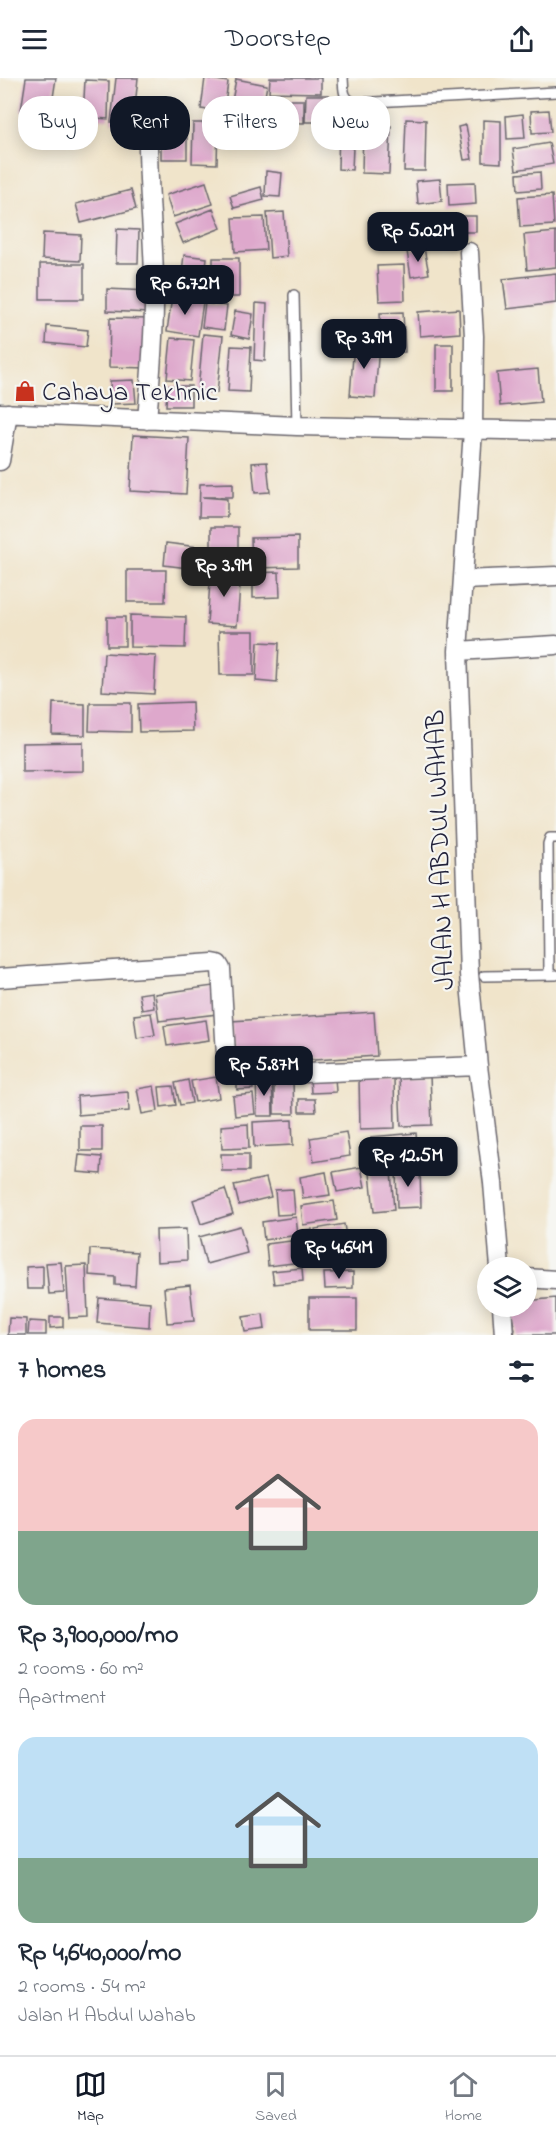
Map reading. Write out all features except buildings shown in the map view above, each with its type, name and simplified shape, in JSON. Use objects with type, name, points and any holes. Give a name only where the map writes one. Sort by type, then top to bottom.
[{"type":"street","points":[[147,420],[154,317],[148,150]]},
{"type":"street","name":"JALAN H ABDUL WAHAB","points":[[469,252],[474,336],[473,430],[458,651],[469,974],[499,1257]]},
{"type":"street","points":[[0,461],[4,413],[297,426],[556,431]]},
{"type":"street","points":[[463,580],[556,576]]},
{"type":"street","points":[[458,651],[556,645]]},
{"type":"street","points":[[0,978],[213,963],[218,964],[221,969],[226,1055],[234,1068],[256,1075],[478,1066]]},
{"type":"street","points":[[537,1279],[556,1280]]},
{"type":"street","points":[[503,1317],[504,1335]]},
{"type":"lane","points":[[343,78],[344,95],[347,100],[355,103],[556,92]]},
{"type":"lane","points":[[294,295],[297,426]]},
{"type":"lane","points":[[484,976],[552,975],[548,844],[550,838],[556,838]]},
{"type":"place","name":"Cahaya Tekhnic","points":[[25,391]]}]
